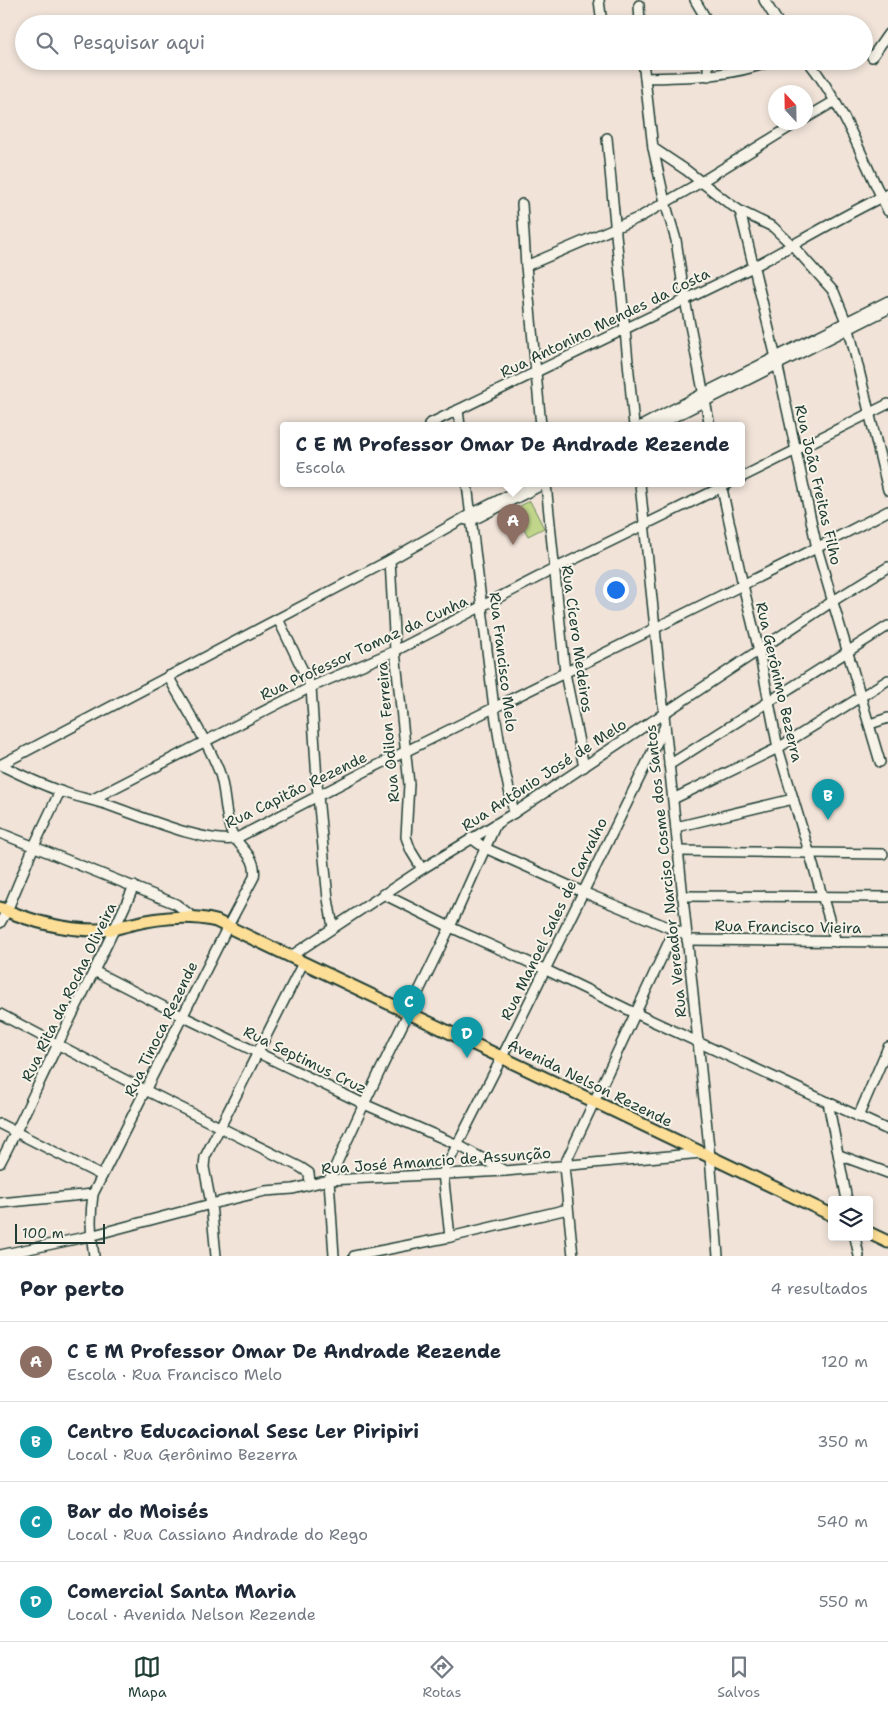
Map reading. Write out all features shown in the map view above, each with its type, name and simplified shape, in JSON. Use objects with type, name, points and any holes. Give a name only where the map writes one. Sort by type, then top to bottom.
[{"type":"main road","name":"Avenida Nelson Rezende","points":[[3,909],[48,925],[90,930],[115,929],[128,924],[168,918],[193,917],[216,921],[828,1212]]},
{"type":"main road","points":[[873,1235],[888,1242]]},
{"type":"street","points":[[599,0],[601,15]]},
{"type":"street","points":[[695,0],[703,15]]},
{"type":"street","points":[[764,0],[773,15]]},
{"type":"street","points":[[639,5],[640,15]]},
{"type":"street","points":[[873,56],[888,34]]},
{"type":"street","points":[[644,70],[653,148],[676,240],[685,300],[709,422]]},
{"type":"street","points":[[708,70],[708,76]]},
{"type":"street","points":[[645,78],[708,76],[740,70]]},
{"type":"street","points":[[814,70],[835,101],[849,127],[885,196],[888,211]]},
{"type":"street","points":[[813,114],[835,101]]},
{"type":"street","points":[[526,266],[615,228],[665,202],[785,130]]},
{"type":"street","points":[[607,138],[634,422]]},
{"type":"street","points":[[653,148],[740,211],[773,227],[793,246],[834,292],[848,325],[888,490]]},
{"type":"street","name":"Rua Antonino Mendes da Costa","points":[[433,422],[754,266],[793,246],[854,210],[885,196]]},
{"type":"street","points":[[522,204],[541,422]]},
{"type":"street","name":"Rua João Freitas Filho","points":[[740,211],[776,361],[817,548],[880,762]]},
{"type":"street","points":[[650,422],[848,325],[888,301]]},
{"type":"street","points":[[848,325],[888,309]]},
{"type":"street","points":[[663,422],[705,396]]},
{"type":"street","points":[[745,475],[888,404]]},
{"type":"street","points":[[458,410],[460,422]]},
{"type":"street","name":"Rua Francisco Melo","points":[[467,487],[468,518],[483,607],[494,708],[514,813]]},
{"type":"street","points":[[0,765],[278,620],[525,487]]},
{"type":"street","points":[[468,518],[538,487]]},
{"type":"street","name":"Rua Cícero Medeiros","points":[[545,487],[565,673],[584,767]]},
{"type":"street","name":"Rua Vereador Narciso Cosme dos Santos","points":[[640,487],[698,1042],[706,1155],[718,1256]]},
{"type":"street","name":"Rua Professor Tomaz da Cunha","points":[[93,799],[310,687],[395,651],[483,607],[554,568],[645,526],[720,487]]},
{"type":"street","name":"Rua Gerônimo Bezerra","points":[[724,487],[742,585],[759,651],[778,748],[836,942]]},
{"type":"street","name":"Rua Capitão Rezende","points":[[0,765],[60,791],[93,799],[161,824],[220,840],[235,839],[406,750],[656,628],[888,511]]},
{"type":"street","name":"Rua Odilon Ferreira","points":[[390,560],[395,651],[406,750],[409,800],[406,837],[410,851],[422,869]]},
{"type":"street","name":"Rua Antônio José de Melo","points":[[291,956],[470,838],[514,813],[888,567]]},
{"type":"street","points":[[278,620],[310,687],[318,796],[328,899],[333,927]]},
{"type":"street","points":[[669,765],[888,626]]},
{"type":"street","points":[[168,676],[204,741],[221,779],[229,825],[235,839]]},
{"type":"street","points":[[673,799],[778,748],[888,680]]},
{"type":"street","points":[[870,724],[888,718]]},
{"type":"street","name":"Rua Manoel Sales de Carvalho","points":[[442,1173],[502,1057],[665,725]]},
{"type":"street","points":[[0,923],[3,909],[60,791]]},
{"type":"street","points":[[676,827],[793,799]]},
{"type":"street","points":[[334,1256],[329,1180],[450,927],[496,824]]},
{"type":"street","points":[[0,833],[176,904],[193,917]]},
{"type":"street","name":"Rua Francisco Vieira","points":[[470,838],[485,848],[687,938],[888,942]]},
{"type":"street","name":"Rua Tinoca Rezende","points":[[94,1256],[90,1236],[93,1194],[254,877],[255,865],[235,839]]},
{"type":"street","points":[[678,851],[882,854]]},
{"type":"street","name":"Rua Rita da Rocha Oliveira","points":[[0,1162],[115,929],[134,886]]},
{"type":"street","points":[[384,894],[635,1014],[888,1130]]},
{"type":"street","points":[[682,896],[888,897]]},
{"type":"street","points":[[572,1256],[564,1166],[674,931]]},
{"type":"street","points":[[216,1256],[211,1204],[204,1162],[302,962]]},
{"type":"street","name":"Rua Septimus Cruz","points":[[94,971],[364,1104],[458,1145],[505,1171]]},
{"type":"street","points":[[0,1014],[306,1171],[310,1174],[310,1184]]},
{"type":"street","points":[[858,1117],[888,1046]]},
{"type":"street","points":[[828,1102],[847,1196]]},
{"type":"street","points":[[0,1124],[102,1176]]},
{"type":"street","name":"Rua José Amancio de Assunção","points":[[0,1255],[90,1236],[265,1191],[293,1189],[329,1180],[505,1171],[706,1155]]},
{"type":"street","points":[[839,1155],[888,1174]]},
{"type":"street","points":[[442,1173],[450,1237]]},
{"type":"street","points":[[0,1203],[93,1194]]},
{"type":"street","points":[[354,1256],[450,1237],[568,1209]]},
{"type":"street","points":[[856,1241],[859,1256]]},
{"type":"green space","points":[[530,501],[544,528],[528,536],[514,509]]},
{"type":"place","name":"C E M Professor Omar De Andrade Rezende","points":[[513,545]]},
{"type":"place","name":"Centro Educacional Sesc Ler Piripiri","points":[[828,820]]},
{"type":"place","name":"Bar do Moisés","points":[[409,1026]]},
{"type":"place","name":"Comercial Santa Maria","points":[[467,1058]]}]
